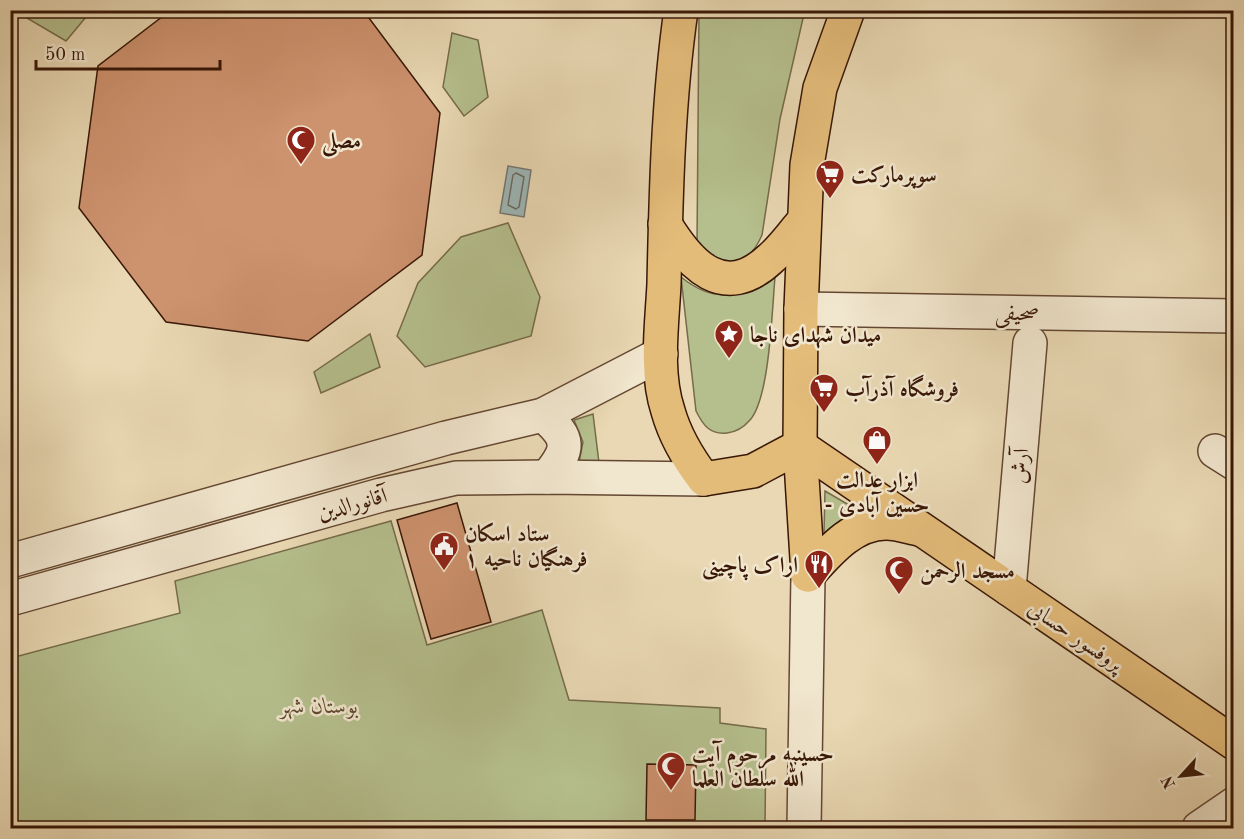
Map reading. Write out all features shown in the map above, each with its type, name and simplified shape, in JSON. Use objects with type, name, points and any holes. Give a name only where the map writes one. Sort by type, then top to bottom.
[{"type":"main road","points":[[657,10],[672,73]]},
{"type":"main road","points":[[681,10],[672,73],[665,224],[662,354],[667,410],[689,459],[704,479],[753,471],[800,446]]},
{"type":"main road","points":[[808,575],[800,446],[804,221],[812,125],[820,88],[848,10]]},
{"type":"main road","points":[[665,224],[678,246],[693,262],[711,275],[733,279],[751,274],[770,260],[804,221]]},
{"type":"main road","name":"پروفسور حسابی","points":[[800,446],[1233,743]]},
{"type":"main road","points":[[808,575],[836,544],[857,531],[884,523],[921,529]]},
{"type":"street","name":"صحیفی","points":[[801,309],[1233,316]]},
{"type":"street","name":"آرش","points":[[1009,589],[1029,343]]},
{"type":"street","name":"آقانورالدین","points":[[10,561],[446,438],[543,414],[662,354]]},
{"type":"street","points":[[543,414],[562,433],[566,447],[561,460],[547,477]]},
{"type":"street","name":"آقانورالدین","points":[[10,600],[381,495],[456,478],[704,479]]},
{"type":"street","points":[[804,828],[808,575]]},
{"type":"street","points":[[1200,828],[1233,804]]},
{"type":"green space","points":[[15,11],[91,11],[66,41]]},
{"type":"green space","points":[[699,11],[804,14],[780,119],[762,235],[756,247],[748,255],[739,262],[726,266],[697,244]]},
{"type":"green space","points":[[452,33],[478,40],[488,97],[464,116],[443,87]]},
{"type":"green space","points":[[508,223],[540,297],[531,336],[425,367],[397,336],[418,283],[461,237]]},
{"type":"green space","name":"میدان شهدای ناجا","points":[[776,266],[766,370],[757,408],[750,420],[740,429],[727,433],[712,431],[704,425],[696,411],[681,277],[708,293],[730,294],[752,284]]},
{"type":"green space","points":[[370,334],[380,367],[321,393],[314,372]]},
{"type":"green space","points":[[593,414],[599,463],[579,462],[583,442],[574,420]]},
{"type":"green space","points":[[825,491],[866,515],[837,523],[824,533]]},
{"type":"green space","name":"بوستان شهر","points":[[391,521],[427,645],[542,610],[569,700],[720,708],[720,723],[766,729],[765,828],[11,828],[11,658],[180,613],[175,581]]},
{"type":"water","points":[[508,166],[531,170],[524,217],[500,213]]},
{"type":"building","points":[[171,10],[363,10],[440,113],[422,255],[308,341],[166,322],[79,208],[98,66]]},
{"type":"building","name":"ستاد اسکان فرهنگیان ناحیه ۱","points":[[457,503],[491,622],[431,639],[397,520]]},
{"type":"building","name":"حسینیه مرحوم آیت الله سلطان العلما","points":[[647,764],[696,765],[695,820],[646,820]]},
{"type":"place","name":"مصلی","points":[[301,166]]},
{"type":"place","name":"سوپرمارکت","points":[[830,200]]},
{"type":"place","name":"میدان شهدای ناجا","points":[[729,360]]},
{"type":"place","name":"فروشگاه آذرآب","points":[[824,414]]},
{"type":"place","name":"ابزار عدالت - حسین آبادی","points":[[877,466]]},
{"type":"place","name":"ستاد اسکان فرهنگیان ناحیه ۱","points":[[444,572]]},
{"type":"place","name":"اراک پاچینی","points":[[819,590]]},
{"type":"place","name":"مسجد الرحمن","points":[[899,596]]},
{"type":"place","name":"حسینیه مرحوم آیت الله سلطان العلما","points":[[671,792]]}]
